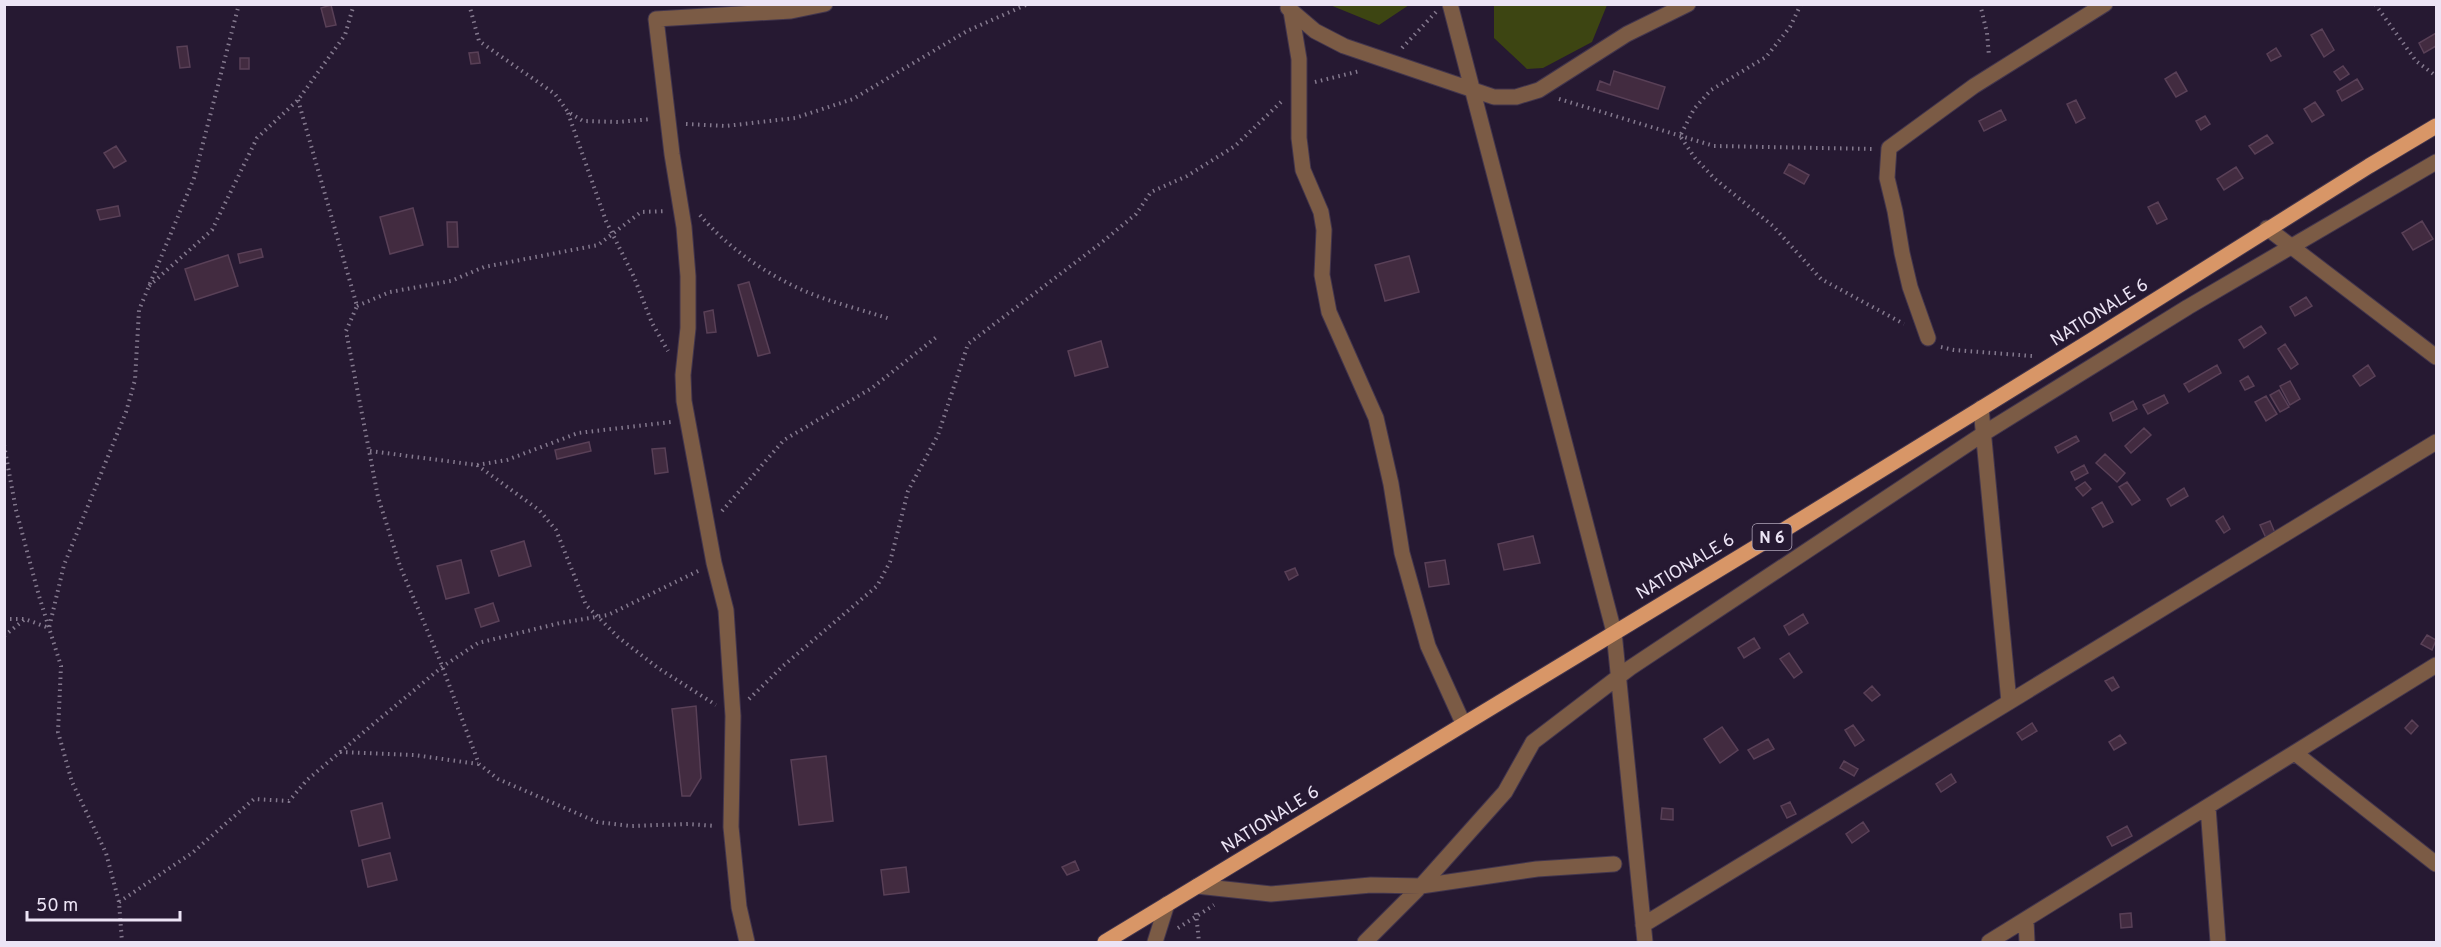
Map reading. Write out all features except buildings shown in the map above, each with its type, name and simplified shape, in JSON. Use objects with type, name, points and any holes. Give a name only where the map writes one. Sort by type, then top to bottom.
[{"type":"main road","name":"NATIONALE 6","points":[[1105,942],[2063,358],[2267,228],[2436,126]]},
{"type":"street","points":[[747,942],[739,907],[731,827],[733,716],[726,610],[714,563],[687,420],[683,375],[688,328],[688,276],[682,210],[668,122],[656,19],[791,11],[825,4]]},
{"type":"street","points":[[1450,4],[1614,632],[1645,942]]},
{"type":"street","points":[[1287,8],[1316,31],[1344,46],[1494,97],[1516,97],[1539,90],[1627,34],[1688,4]]},
{"type":"street","points":[[1928,338],[1910,287],[1902,253],[1896,211],[1887,178],[1889,148],[1974,86],[2105,4]]},
{"type":"street","points":[[1287,8],[1299,59],[1299,138],[1303,170],[1321,212],[1324,230],[1322,275],[1329,312],[1376,418],[1392,484],[1402,554],[1428,646],[1463,723]]},
{"type":"street","points":[[1365,942],[1421,886],[1505,792],[1533,742],[1619,677],[1983,434],[2188,307],[2436,162]]},
{"type":"street","points":[[2267,228],[2436,357]]},
{"type":"street","points":[[1981,408],[2009,702]]},
{"type":"street","points":[[1643,925],[2436,442]]},
{"type":"street","points":[[1989,942],[2436,665]]},
{"type":"street","points":[[2295,753],[2436,864]]},
{"type":"street","points":[[2208,807],[2218,942]]},
{"type":"street","points":[[1197,886],[1271,894],[1371,885],[1421,886],[1537,869],[1614,864]]},
{"type":"street","points":[[1155,942],[1167,904]]},
{"type":"street","points":[[2026,920],[2028,942]]},
{"type":"path","points":[[49,628],[64,565],[126,412],[135,380],[139,310],[194,177],[239,4]]},
{"type":"path","points":[[148,286],[212,230],[257,138],[298,100],[345,35],[354,4]]},
{"type":"path","points":[[469,4],[479,41],[555,94],[568,112],[613,235],[634,277],[652,323],[683,375]]},
{"type":"path","points":[[568,112],[584,121],[618,122],[655,119],[726,126],[795,118],[853,99],[967,31],[1028,4]]},
{"type":"path","points":[[477,465],[539,510],[556,530],[586,605],[618,637],[658,669],[733,716],[783,666],[877,586],[890,562],[908,491],[938,435],[968,344],[1136,214],[1151,192],[1187,176],[1235,146],[1299,86],[1388,62],[1443,4]]},
{"type":"path","points":[[1680,136],[1694,109],[1711,90],[1766,57],[1790,27],[1801,4]]},
{"type":"path","points":[[1980,4],[1990,52],[1988,60]]},
{"type":"path","points":[[2375,4],[2416,61],[2436,76]]},
{"type":"path","points":[[1539,90],[1553,97],[1714,146],[1863,150],[1889,148]]},
{"type":"path","points":[[298,100],[357,306],[346,331],[378,497],[400,566],[479,764]]},
{"type":"path","points":[[1680,136],[1708,172],[1773,226],[1821,279],[1940,346],[1954,350],[2063,358]]},
{"type":"path","points":[[357,306],[390,292],[451,281],[484,267],[598,245],[641,212],[682,210]]},
{"type":"path","points":[[699,214],[719,237],[765,269],[807,292],[890,319]]},
{"type":"path","points":[[707,528],[784,440],[872,388],[939,335]]},
{"type":"path","points":[[369,451],[477,465],[507,459],[578,433],[687,420]]},
{"type":"path","points":[[4,445],[16,510],[61,666],[58,732],[72,782],[106,853],[119,902],[122,942]]},
{"type":"path","points":[[119,902],[192,853],[254,799],[289,801],[307,780],[340,752],[442,667],[477,643],[596,615],[608,615],[714,563]]},
{"type":"path","points":[[4,620],[25,619],[49,628]]},
{"type":"path","points":[[4,636],[25,619]]},
{"type":"path","points":[[340,752],[414,754],[479,764],[498,779],[597,822],[631,826],[688,824],[731,827]]},
{"type":"path","points":[[1197,886],[1196,915],[1199,942]]},
{"type":"path","points":[[1177,929],[1196,915],[1241,890]]},
{"type":"green space","points":[[1409,4],[1379,25],[1330,5]]},
{"type":"green space","points":[[1494,4],[1607,5],[1592,42],[1543,68],[1527,69],[1494,38]]}]
